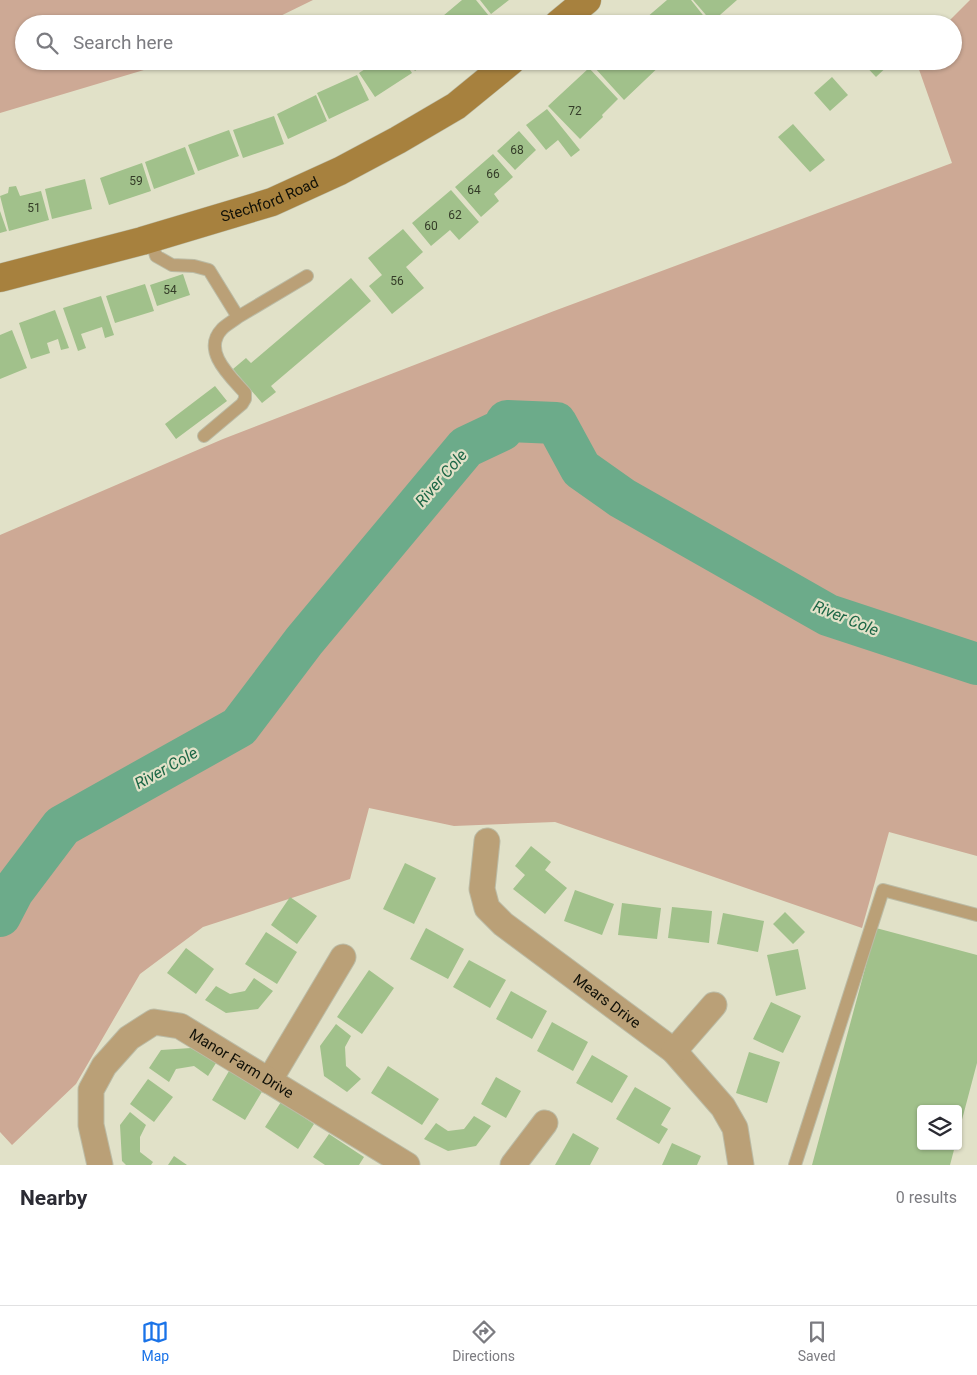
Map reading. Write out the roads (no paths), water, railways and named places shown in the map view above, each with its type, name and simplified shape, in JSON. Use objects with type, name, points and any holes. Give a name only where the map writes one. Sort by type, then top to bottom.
[{"type":"main road","points":[[567,15],[582,1]]},
{"type":"main road","name":"Stechford Road","points":[[0,278],[151,238],[272,202],[340,171],[398,140],[456,106],[500,70]]},
{"type":"street","name":"Mears Drive","points":[[487,841],[482,889],[487,908],[503,924],[674,1051],[723,1107],[735,1128],[741,1165]]},
{"type":"street","points":[[269,1081],[343,957]]},
{"type":"street","points":[[674,1051],[714,1005]]},
{"type":"street","name":"Manor Farm Drive","points":[[100,1165],[91,1125],[91,1090],[104,1066],[129,1038],[154,1022],[180,1026],[407,1165]]},
{"type":"street","points":[[513,1165],[545,1124]]},
{"type":"lane","points":[[151,238],[156,256],[172,265],[194,266],[209,270],[238,317]]},
{"type":"lane","points":[[204,436],[242,404],[245,399],[245,393],[220,365],[215,349],[215,340],[221,330],[238,317],[307,276]]},
{"type":"lane","points":[[794,1165],[882,890],[977,915]]},
{"type":"waterway","name":"River Cole","points":[[0,916],[13,891],[62,826],[239,727],[304,641],[466,447],[502,430],[507,421],[556,423],[581,469],[622,498],[828,615],[977,664]]}]
